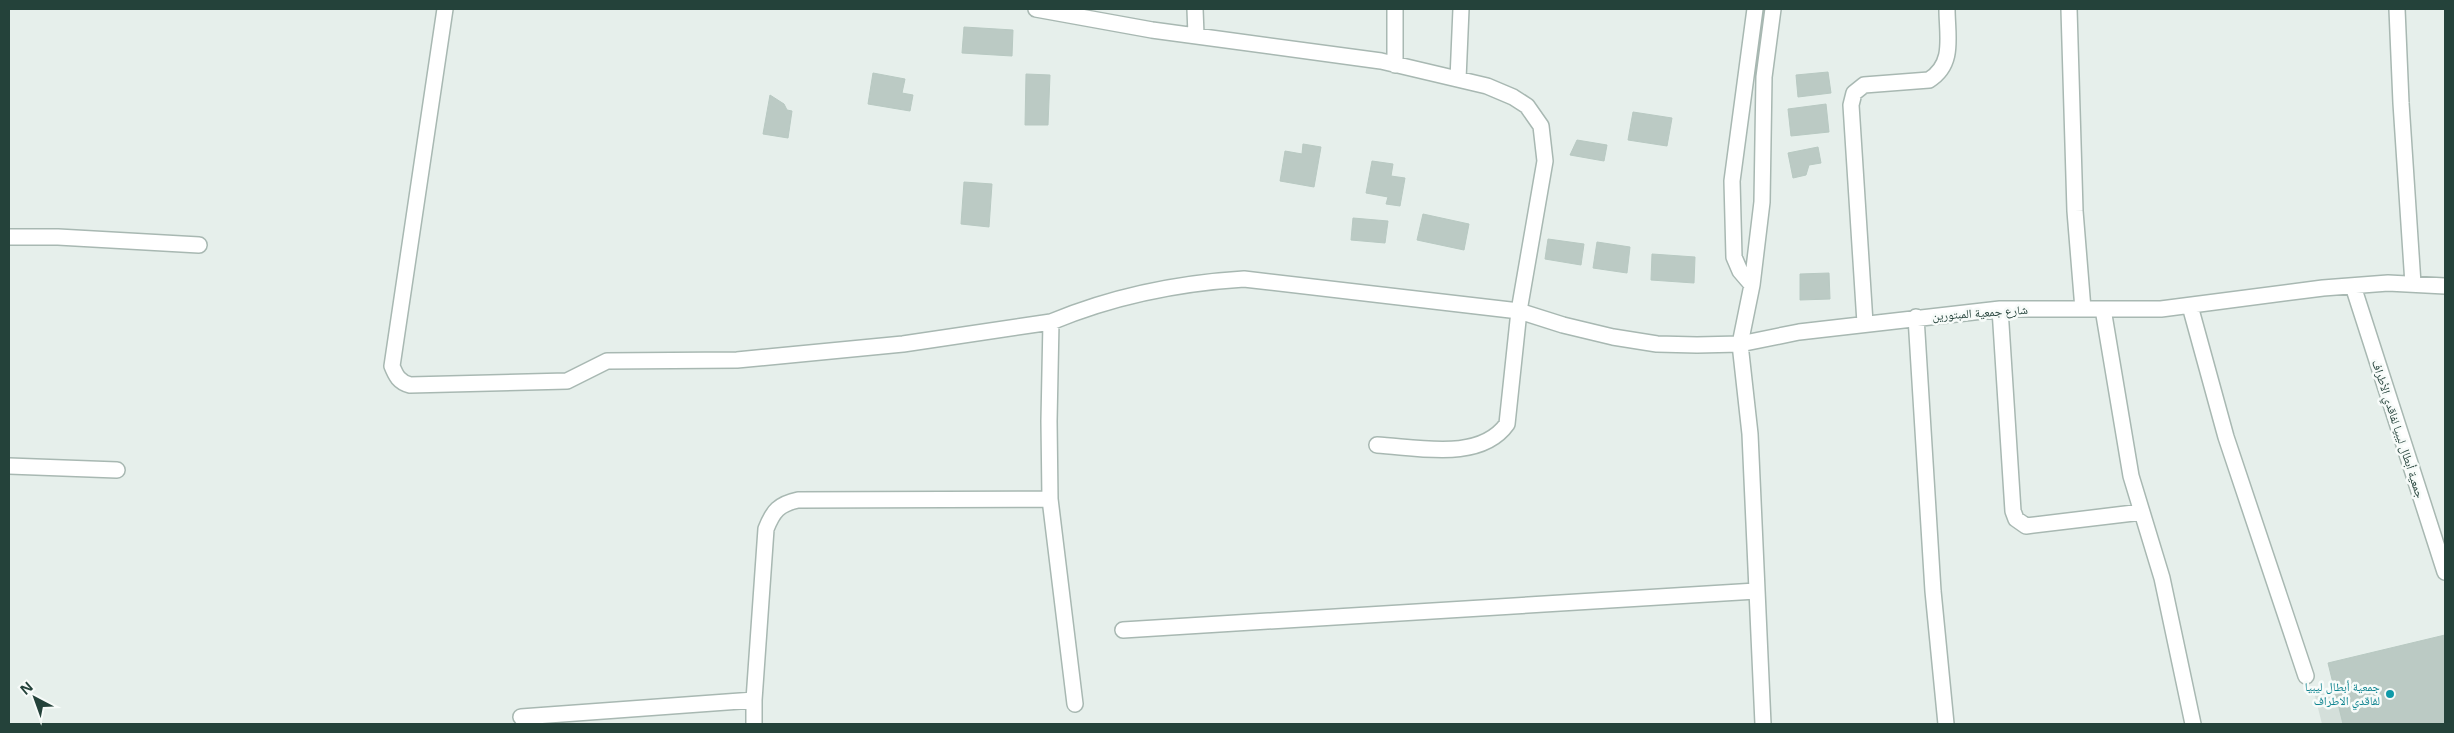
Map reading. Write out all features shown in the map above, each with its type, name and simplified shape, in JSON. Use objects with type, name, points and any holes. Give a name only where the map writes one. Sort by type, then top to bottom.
[{"type":"street","name":"شارع جمعية المبتورين","points":[[445,9],[392,366],[395,375],[404,383],[568,381],[607,361],[737,360],[903,344],[1051,322],[1084,308],[1141,295],[1206,282],[1244,279],[1519,311],[1569,327],[1657,344],[1740,344],[1799,332],[1865,323],[2000,309],[2161,308],[2388,283],[2445,286]]},
{"type":"street","points":[[1036,9],[1152,30],[1395,65],[1487,86],[1513,97],[1527,106],[1542,126],[1545,161],[1519,311],[1507,424],[1500,434],[1488,442],[1462,450],[1377,445]]},
{"type":"street","points":[[1195,9],[1196,35]]},
{"type":"street","points":[[1395,9],[1395,65]]},
{"type":"street","points":[[1458,79],[1461,9]]},
{"type":"street","points":[[1752,285],[1740,271],[1734,256],[1732,181],[1755,9]]},
{"type":"street","points":[[1763,724],[1750,434],[1740,344],[1752,285],[1762,202],[1764,77],[1773,9]]},
{"type":"street","points":[[1865,323],[1851,105],[1854,93],[1864,86],[1929,80],[1938,74],[1947,62],[1947,9]]},
{"type":"street","points":[[2069,9],[2075,211],[2083,309]]},
{"type":"street","points":[[2397,9],[2413,284]]},
{"type":"street","points":[[9,237],[58,237],[199,245]]},
{"type":"street","name":"جمعية أبطال ليبيا لفاقدي الأطراف","points":[[2353,286],[2445,572]]},
{"type":"street","points":[[2190,306],[2226,437],[2306,676]]},
{"type":"street","points":[[2000,309],[2013,511],[2016,519],[2026,526],[2142,512]]},
{"type":"street","points":[[2103,309],[2131,476],[2162,578],[2193,724]]},
{"type":"street","points":[[1916,317],[1933,591],[1946,724]]},
{"type":"street","points":[[1051,322],[1050,499],[1075,704]]},
{"type":"street","points":[[9,466],[117,470]]},
{"type":"street","points":[[754,724],[766,529],[773,511],[785,503],[798,500],[1050,499]]},
{"type":"street","points":[[1123,630],[1756,591]]},
{"type":"street","points":[[521,716],[754,700]]},
{"type":"shaded area","points":[[2409,670],[2424,724],[2322,724],[2315,696]]},
{"type":"building","points":[[964,27],[1013,30],[1012,56],[962,53]]},
{"type":"building","points":[[1828,72],[1831,93],[1798,97],[1796,75]]},
{"type":"building","points":[[873,73],[905,79],[902,93],[913,95],[910,111],[868,104]]},
{"type":"building","points":[[1026,74],[1050,75],[1048,125],[1025,125]]},
{"type":"building","points":[[770,95],[784,104],[787,110],[792,111],[788,138],[763,134]]},
{"type":"building","points":[[1826,104],[1829,132],[1791,136],[1788,109]]},
{"type":"building","points":[[1633,112],[1672,118],[1667,146],[1628,140]]},
{"type":"building","points":[[1577,140],[1607,145],[1604,161],[1570,155]]},
{"type":"building","points":[[1303,144],[1321,147],[1314,187],[1280,181],[1285,151],[1302,154]]},
{"type":"building","points":[[1818,147],[1821,163],[1809,165],[1806,175],[1793,178],[1788,153]]},
{"type":"building","points":[[1372,161],[1393,164],[1391,176],[1405,178],[1400,206],[1386,204],[1388,197],[1366,193]]},
{"type":"building","points":[[964,182],[992,184],[989,227],[961,224]]},
{"type":"building","points":[[1423,214],[1469,224],[1464,250],[1417,240]]},
{"type":"building","points":[[1353,218],[1388,221],[1385,243],[1351,240]]},
{"type":"building","points":[[1548,239],[1584,244],[1581,265],[1545,259]]},
{"type":"building","points":[[1597,242],[1630,247],[1627,273],[1593,268]]},
{"type":"building","points":[[1652,254],[1695,257],[1694,283],[1651,280]]},
{"type":"building","points":[[1829,273],[1830,299],[1800,300],[1800,274]]},
{"type":"building","name":"جمعية أبطال ليبيا لفاقدي الاطراف","points":[[2445,635],[2445,724],[2343,724],[2328,663]]},
{"type":"place","name":"جمعية أبطال ليبيا لفاقدي الاطراف","points":[[2390,694]]}]
